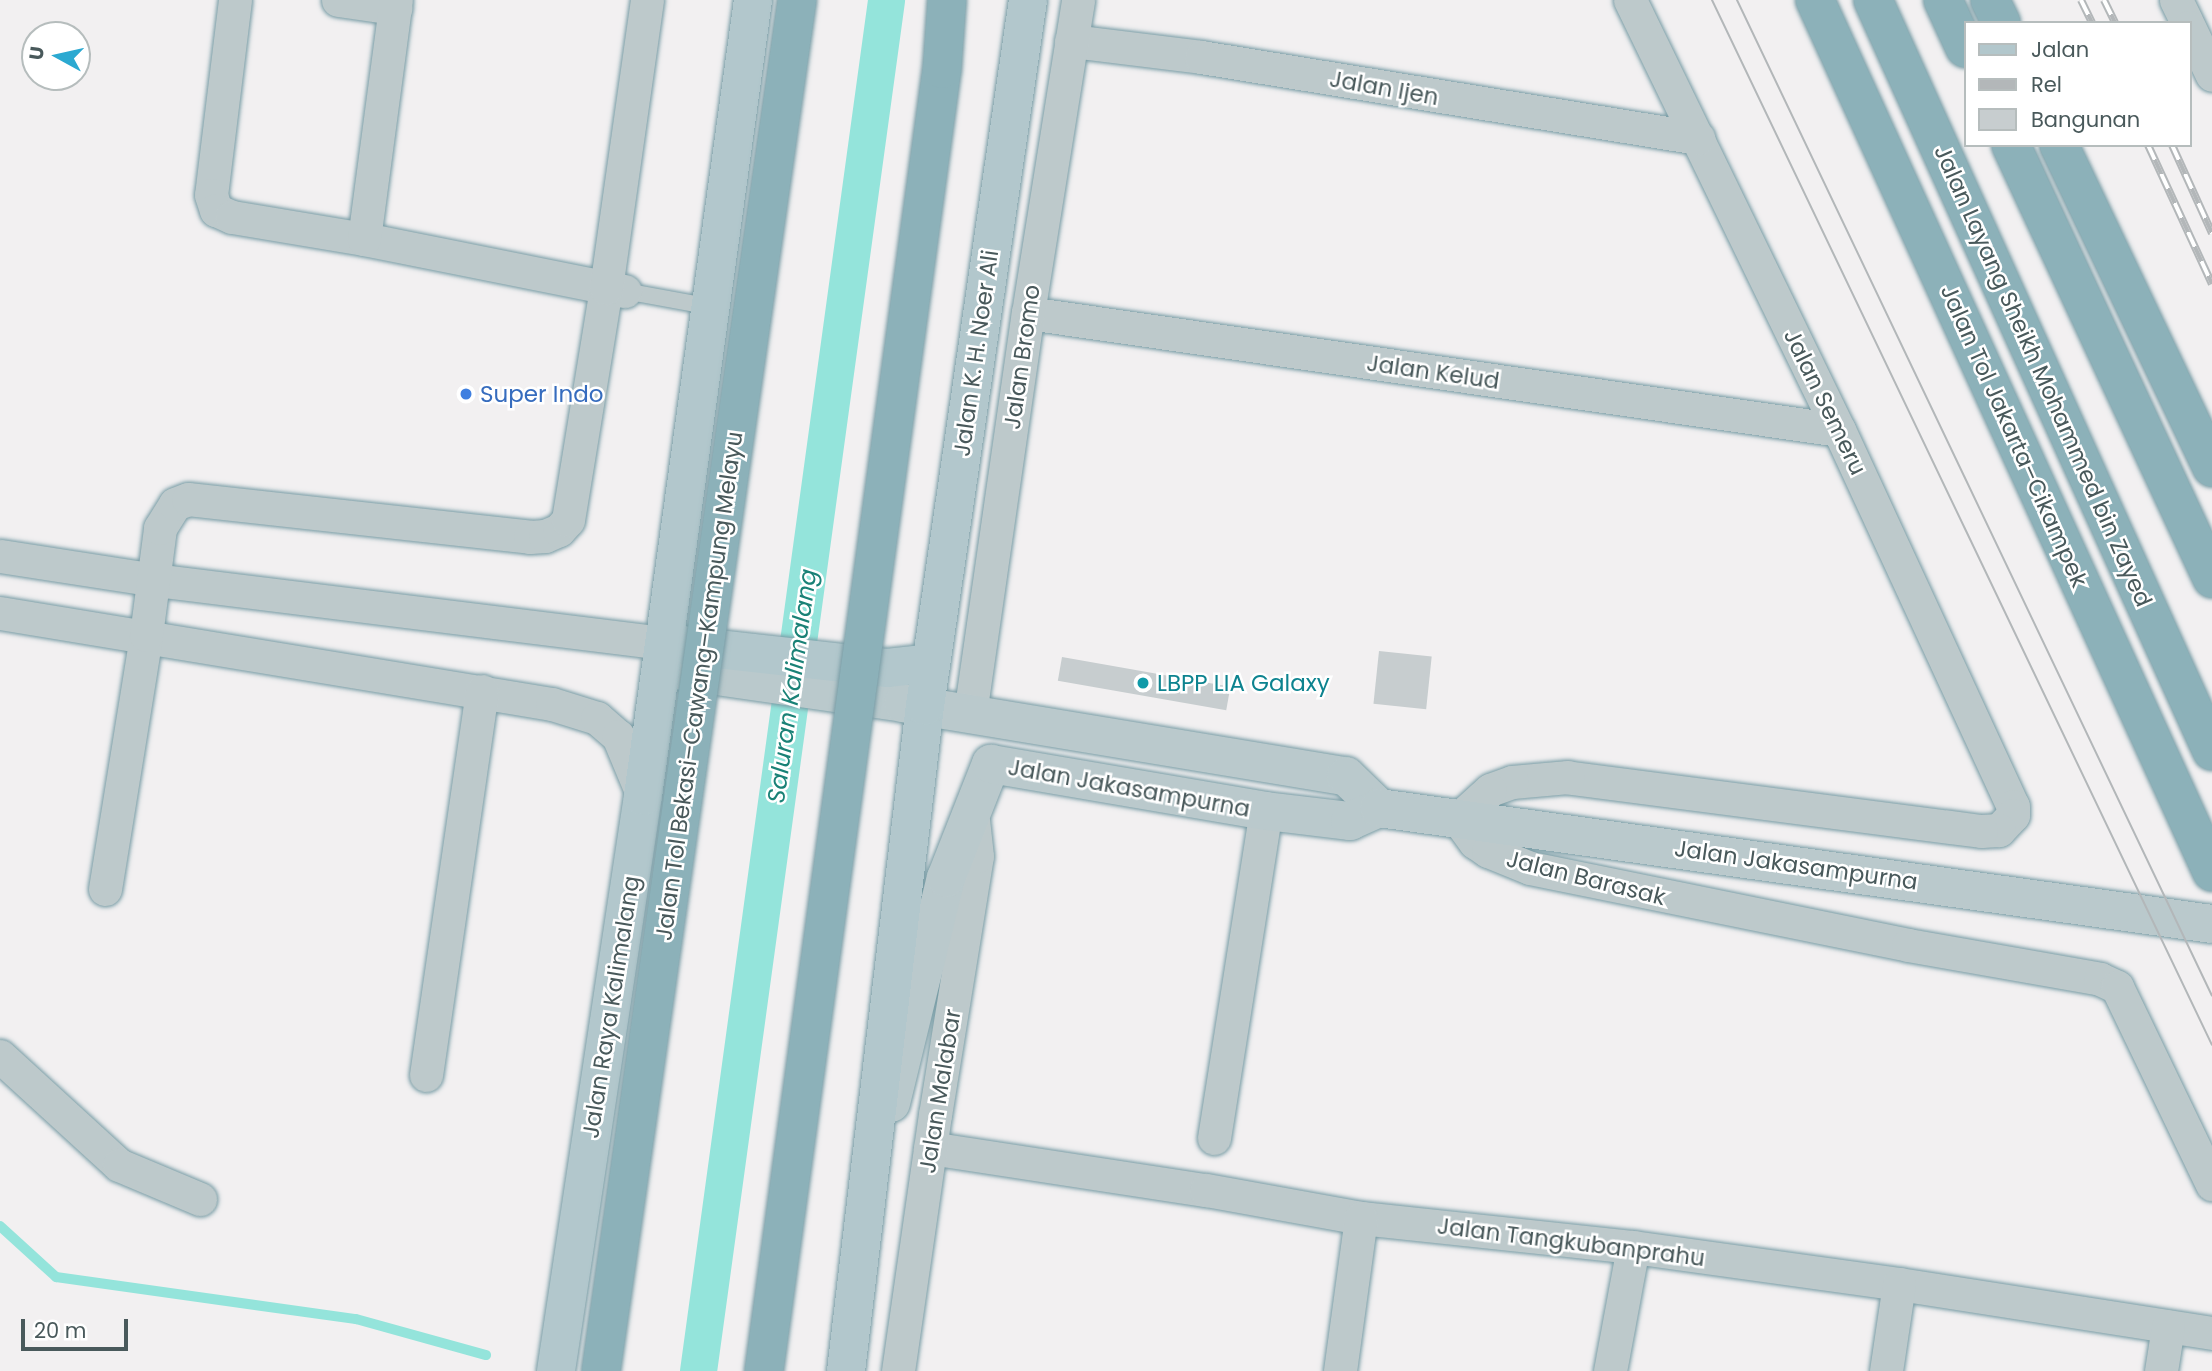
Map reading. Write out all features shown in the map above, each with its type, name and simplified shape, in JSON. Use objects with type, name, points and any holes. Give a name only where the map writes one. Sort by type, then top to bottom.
[{"type":"highway","name":"Jalan Tol Bekasi–Cawang–Kampung Melayu","points":[[600,1371],[797,0]]},
{"type":"highway","points":[[764,1371],[942,69],[947,0]]},
{"type":"highway","name":"Jalan Tol Jakarta–Cikampek","points":[[1815,0],[2212,872]]},
{"type":"highway","name":"Jalan Layang Sheikh Mohammed bin Zayed","points":[[1873,0],[2212,751]]},
{"type":"highway","points":[[1943,0],[1964,46]]},
{"type":"highway","points":[[1990,0],[2000,21]]},
{"type":"highway","points":[[2012,147],[2212,579]]},
{"type":"highway","points":[[2060,147],[2212,467]]},
{"type":"main road","points":[[753,0],[713,307],[662,656],[847,679],[887,668],[931,663]]},
{"type":"main road","name":"Jalan K. H. Noer Ali","points":[[925,706],[1028,0]]},
{"type":"main road","name":"Jalan Raya Kalimalang","points":[[556,1371],[662,656]]},
{"type":"main road","name":"Jalan Jakasampurna","points":[[847,679],[925,706],[1346,776],[1379,808]]},
{"type":"main road","points":[[846,1371],[925,706]]},
{"type":"main road","name":"Jalan Jakasampurna","points":[[867,1199],[946,878],[991,764],[1266,811],[1350,821],[1379,808],[2212,924]]},
{"type":"street","points":[[235,0],[211,195],[216,210],[232,217],[364,239],[615,289]]},
{"type":"street","points":[[338,0],[396,4],[364,239]]},
{"type":"street","points":[[105,889],[155,580],[160,528],[175,504],[188,499],[530,537],[545,536],[559,530],[568,520],[615,289],[647,0]]},
{"type":"street","name":"Jalan Bromo","points":[[970,714],[1028,313],[1078,0]]},
{"type":"street","name":"Jalan Semeru","points":[[1458,819],[1490,790],[1533,778],[1568,777],[1981,831],[2006,826],[2012,818],[2013,806],[1839,430],[1630,0]]},
{"type":"street","points":[[2176,0],[2186,21]]},
{"type":"street","points":[[2191,31],[2212,75]]},
{"type":"street","name":"Jalan Ijen","points":[[1071,41],[1200,57],[1698,138]]},
{"type":"street","name":"Jalan Kelud","points":[[1028,313],[1839,430]]},
{"type":"street","points":[[0,556],[662,656]]},
{"type":"street","points":[[0,613],[552,704],[597,718],[618,736],[643,796]]},
{"type":"street","points":[[426,1075],[482,691]]},
{"type":"street","name":"Jalan Malabar","points":[[898,1371],[935,1115],[977,856],[972,811]]},
{"type":"street","points":[[1214,1138],[1266,811]]},
{"type":"street","name":"Jalan Barasak","points":[[1458,819],[1475,842],[1488,851],[1530,868],[1895,943],[2100,979],[2117,987],[2212,1184]]},
{"type":"street","points":[[0,1056],[119,1165],[200,1199]]},
{"type":"street","points":[[890,1108],[935,1115]]},
{"type":"street","name":"Jalan Tangkubanprahu","points":[[930,1148],[1179,1186],[1361,1218],[1633,1247],[1899,1284],[2212,1333]]},
{"type":"street","points":[[1340,1371],[1361,1218]]},
{"type":"street","points":[[1610,1371],[1633,1247]]},
{"type":"street","points":[[1886,1371],[1899,1284]]},
{"type":"street","points":[[2161,1371],[2168,1328]]},
{"type":"lane","points":[[615,289],[713,307]]},
{"type":"building","points":[[1379,651],[1432,657],[1426,709],[1373,704]]},
{"type":"building","name":"LBPP LIA Galaxy","points":[[1062,657],[1230,687],[1226,710],[1058,681]]},
{"type":"waterway","name":"Saluran Kalimalang","points":[[698,1371],[886,0]]},
{"type":"waterway","points":[[0,1226],[56,1277],[356,1319],[486,1355]]},
{"type":"tram line","points":[[1712,0],[2212,1045]]},
{"type":"tram line","points":[[1737,0],[2212,996]]},
{"type":"railway","points":[[2081,0],[2091,21]]},
{"type":"railway","points":[[2104,0],[2114,21]]},
{"type":"railway","points":[[2149,147],[2212,284]]},
{"type":"railway","points":[[2173,147],[2212,233]]},
{"type":"place","name":"Super Indo","points":[[466,394]]},
{"type":"place","name":"LBPP LIA Galaxy","points":[[1143,683]]}]
